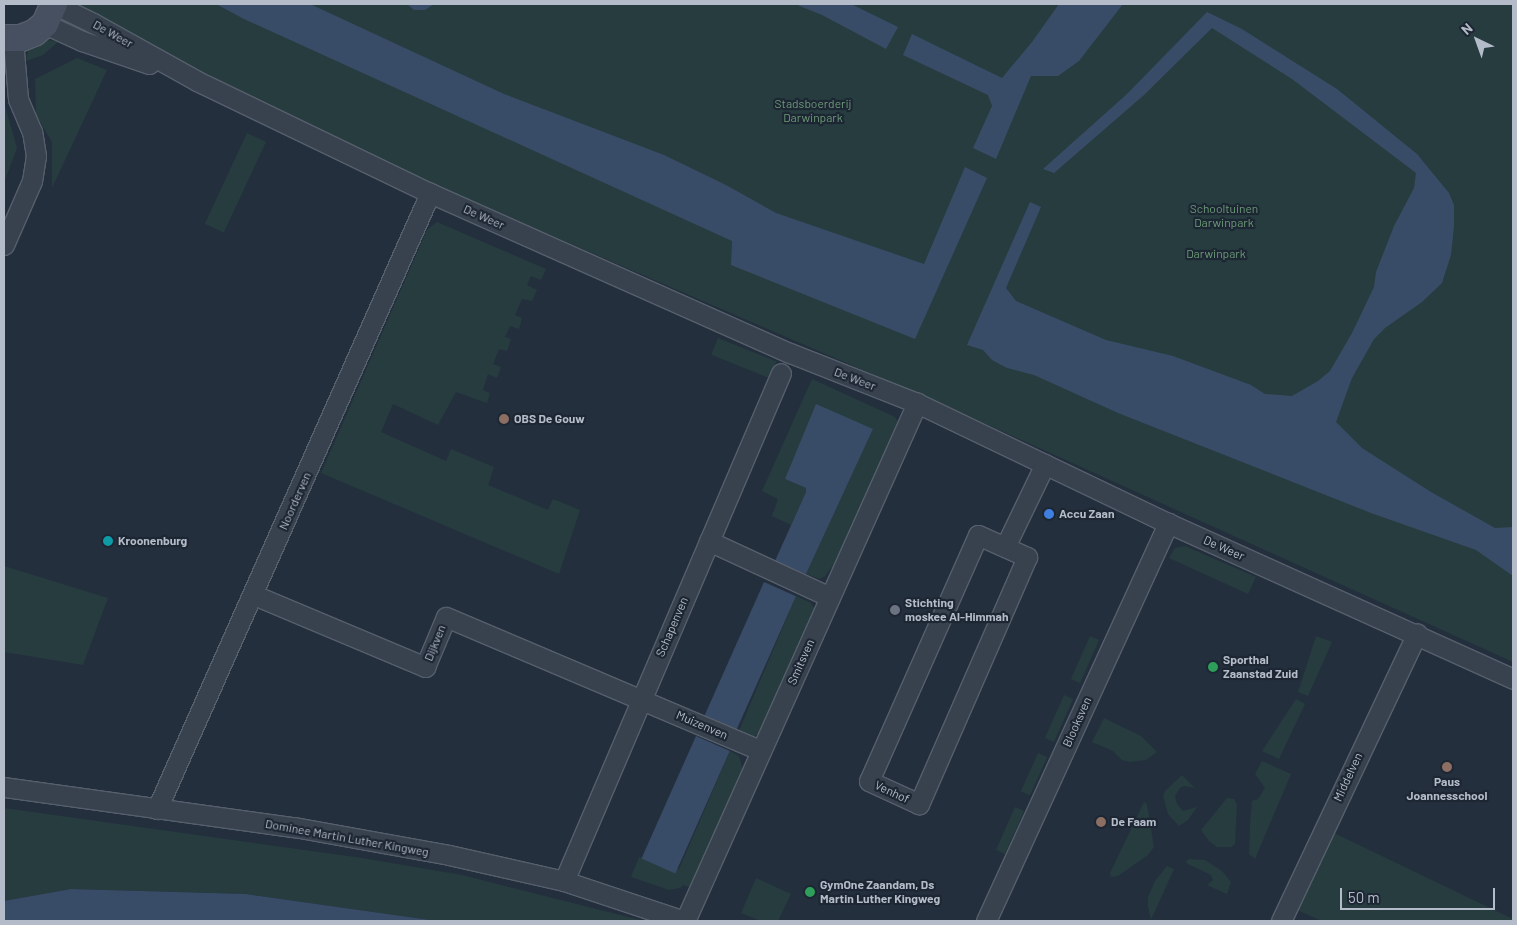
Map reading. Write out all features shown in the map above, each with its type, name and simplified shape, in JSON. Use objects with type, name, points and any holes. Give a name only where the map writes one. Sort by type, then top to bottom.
[{"type":"main road","points":[[8,38],[34,33],[49,14]]},
{"type":"street","name":"De Weer","points":[[49,14],[82,41],[197,81],[430,193],[790,353],[917,404],[1168,523],[1417,633],[1513,679]]},
{"type":"street","points":[[4,244],[32,181],[36,156],[32,132],[18,99],[8,38]]},
{"type":"street","name":"Noorderven","points":[[158,809],[430,193]]},
{"type":"street","name":"Schapenven","points":[[564,881],[781,373]]},
{"type":"street","name":"Smitsven","points":[[684,921],[917,404]]},
{"type":"street","points":[[1005,547],[1045,464]]},
{"type":"street","name":"Blooksven","points":[[986,921],[1168,523]]},
{"type":"street","name":"Venhof","points":[[978,535],[1005,547],[1027,557],[919,804],[868,781],[978,535]]},
{"type":"street","points":[[709,541],[830,597]]},
{"type":"street","name":"Dijkven","points":[[254,595],[425,667],[446,617],[642,699]]},
{"type":"street","name":"Middelven","points":[[1281,921],[1417,633]]},
{"type":"street","name":"Muizenven","points":[[642,699],[761,750]]},
{"type":"street","name":"Dominee Martin Luther Kingweg","points":[[4,787],[294,827],[410,848],[564,881],[684,921]]},
{"type":"green space","name":"Darwinpark","points":[[42,4],[1513,4],[1513,662],[955,410],[259,109]]},
{"type":"green space","points":[[44,40],[59,41],[43,55],[26,61],[29,47]]},
{"type":"green space","points":[[77,58],[107,70],[52,188],[52,142],[36,115],[35,79]]},
{"type":"green space","points":[[4,102],[17,148],[4,183]]},
{"type":"green space","points":[[247,133],[266,142],[224,233],[205,224]]},
{"type":"green space","points":[[437,222],[546,269],[541,280],[531,276],[527,285],[537,290],[532,301],[522,299],[515,315],[522,318],[519,329],[510,326],[505,337],[511,339],[507,351],[499,349],[493,364],[501,367],[497,378],[488,374],[483,390],[490,393],[487,403],[456,392],[438,425],[393,404],[381,432],[446,461],[451,449],[494,467],[488,485],[548,510],[553,499],[580,510],[559,574],[321,473],[427,230]]},
{"type":"green space","points":[[718,338],[776,362],[770,378],[711,355]]},
{"type":"green space","points":[[812,379],[895,417],[898,422],[837,560],[825,576],[820,579],[806,574],[873,429],[785,479],[806,488],[806,492],[791,525],[772,516],[778,499],[762,491]]},
{"type":"green space","points":[[1185,546],[1256,577],[1248,594],[1169,558],[1175,548]]},
{"type":"green space","points":[[4,566],[108,598],[83,665],[4,652]]},
{"type":"green space","points":[[796,596],[811,603],[815,614],[760,733],[753,737],[738,733]]},
{"type":"green space","points":[[1090,636],[1099,640],[1080,683],[1071,679]]},
{"type":"green space","points":[[1316,636],[1332,642],[1308,696],[1298,692]]},
{"type":"green space","points":[[1064,695],[1073,699],[1054,742],[1045,738]]},
{"type":"green space","points":[[1296,699],[1305,704],[1279,759],[1262,751]]},
{"type":"green space","points":[[1104,718],[1141,736],[1157,752],[1146,760],[1130,762],[1122,760],[1113,751],[1092,742]]},
{"type":"green space","points":[[730,751],[739,756],[744,773],[692,888],[683,885],[680,888],[669,890],[631,877],[639,857],[679,869]]},
{"type":"green space","points":[[1038,753],[1047,757],[1030,795],[1021,791]]},
{"type":"green space","points":[[1262,761],[1291,774],[1255,859],[1249,854],[1250,824],[1252,801],[1258,799],[1265,788],[1255,774]]},
{"type":"green space","points":[[1182,775],[1195,788],[1184,786],[1180,788],[1175,796],[1177,804],[1183,811],[1197,807],[1188,820],[1179,826],[1168,814],[1163,796],[1165,791]]},
{"type":"green space","points":[[1227,798],[1234,799],[1237,805],[1235,844],[1231,847],[1217,847],[1209,841],[1201,830]]},
{"type":"green space","points":[[1144,802],[1147,804],[1154,847],[1148,855],[1118,876],[1111,877],[1110,873]]},
{"type":"green space","points":[[1015,807],[1024,811],[1005,854],[996,850]]},
{"type":"green space","points":[[4,808],[362,858],[462,875],[644,921],[437,921],[246,894],[71,889],[4,901]]},
{"type":"green space","points":[[1332,832],[1513,919],[1513,921],[1322,921],[1297,910]]},
{"type":"green space","points":[[1188,859],[1205,860],[1222,871],[1231,882],[1227,894],[1207,885],[1213,880],[1211,875],[1188,864],[1186,862]]},
{"type":"green space","points":[[1167,866],[1174,869],[1151,920],[1148,897],[1155,881]]},
{"type":"green space","points":[[756,878],[791,894],[778,921],[761,921],[741,913]]},
{"type":"water","points":[[216,4],[310,4],[504,94],[664,155],[726,185],[776,213],[924,264],[965,167],[987,178],[915,339],[731,265],[732,241],[244,19]]},
{"type":"water","points":[[407,4],[434,4],[425,10],[414,10]]},
{"type":"water","points":[[795,4],[851,4],[898,27],[886,49],[822,15]]},
{"type":"water","points":[[1059,4],[1123,4],[1079,61],[1058,76],[1031,76],[996,159],[973,148],[992,106],[988,95],[903,55],[912,34],[1002,78],[1032,42]]},
{"type":"water","points":[[1207,12],[1242,29],[1337,89],[1417,154],[1449,193],[1454,205],[1454,226],[1451,255],[1442,283],[1422,302],[1385,328],[1374,339],[1352,378],[1336,422],[1362,448],[1431,492],[1495,528],[1513,527],[1513,576],[1476,550],[1371,513],[1118,413],[1034,375],[1007,368],[992,360],[983,350],[967,345],[1030,202],[1041,207],[1006,288],[1016,301],[1106,340],[1173,356],[1251,385],[1265,394],[1292,396],[1318,381],[1330,371],[1352,333],[1374,287],[1376,272],[1394,226],[1414,188],[1416,173],[1292,79],[1212,28],[1144,95],[1054,173],[1043,169],[1127,94]]},
{"type":"water","points":[[816,404],[873,429],[806,574],[775,561],[806,492],[806,488],[785,479]]},
{"type":"water","points":[[764,582],[796,596],[735,733],[703,719]]},
{"type":"water","points":[[696,736],[730,751],[675,873],[641,858]]},
{"type":"water","points":[[71,889],[246,894],[437,921],[4,921],[4,901]]},
{"type":"place","name":"OBS De Gouw","points":[[504,419]]},
{"type":"place","name":"Accu Zaan","points":[[1049,514]]},
{"type":"place","name":"Kroonenburg","points":[[108,541]]},
{"type":"place","name":"Stichting moskee Al-Himmah","points":[[895,610]]},
{"type":"place","name":"Sporthal Zaanstad Zuid","points":[[1213,667]]},
{"type":"place","name":"Paus Joannesschool","points":[[1447,767]]},
{"type":"place","name":"De Faam","points":[[1101,822]]},
{"type":"place","name":"GymOne Zaandam, Ds Martin Luther Kingweg","points":[[810,892]]},
{"type":"park label","name":"Stadsboerderij Darwinpark","points":[[813,111]]},
{"type":"park label","name":"Schooltuinen Darwinpark","points":[[1224,216]]}]
